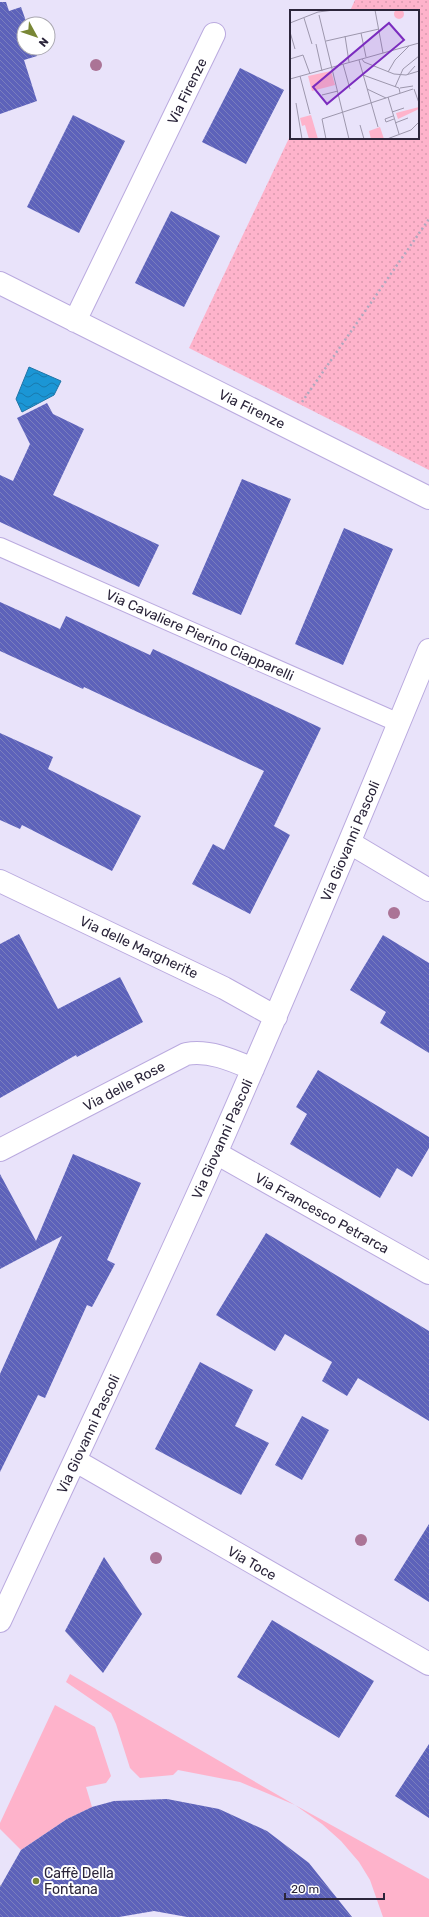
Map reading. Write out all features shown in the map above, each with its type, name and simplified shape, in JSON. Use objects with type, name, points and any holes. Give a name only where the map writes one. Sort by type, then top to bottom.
[{"type":"street","name":"Via Firenze","points":[[75,321],[214,34]]},
{"type":"street","name":"Via Firenze","points":[[0,283],[429,498]]},
{"type":"street","name":"Via Giovanni Pascoli","points":[[0,1621],[76,1461],[216,1153],[350,843],[429,650]]},
{"type":"street","points":[[350,843],[429,890]]},
{"type":"street","name":"Via delle Margherite","points":[[2,884],[224,988],[276,1017]]},
{"type":"street","name":"Via delle Rose","points":[[0,1150],[186,1054],[195,1053],[215,1055],[253,1069]]},
{"type":"street","name":"Via Francesco Petrarca","points":[[216,1153],[429,1273]]},
{"type":"street","name":"Via Toce","points":[[76,1461],[429,1664]]},
{"type":"lane","name":"Via Cavaliere Pierino Ciapparelli","points":[[0,547],[399,722]]},
{"type":"path","points":[[299,406],[429,219]]},
{"type":"shaded area","points":[[355,0],[429,0],[429,470],[189,348],[290,136],[290,139],[419,139],[419,10],[350,10]]},
{"type":"shaded area","points":[[70,1674],[295,1805],[240,1782],[178,1770],[173,1775],[140,1778],[130,1768],[111,1713],[66,1682]]},
{"type":"shaded area","points":[[55,1705],[95,1727],[111,1776],[106,1783],[86,1787],[92,1807],[67,1819],[21,1850],[0,1829],[0,1823]]},
{"type":"shaded area","points":[[295,1805],[429,1879],[429,1917],[383,1917],[370,1880],[359,1862],[341,1841],[322,1824]]},
{"type":"water","points":[[29,367],[61,381],[54,395],[22,412],[16,399]]},
{"type":"building","points":[[0,2],[6,2],[9,11],[21,7],[24,16],[16,16],[16,56],[37,56],[24,60],[37,101],[0,114]]},
{"type":"building","points":[[240,68],[284,90],[246,164],[202,142]]},
{"type":"building","points":[[73,115],[125,141],[79,233],[27,207]]},
{"type":"building","points":[[171,211],[220,236],[184,307],[135,283]]},
{"type":"building","points":[[47,403],[53,414],[84,429],[53,495],[159,545],[139,587],[0,522],[0,475],[13,481],[30,444],[17,418]]},
{"type":"building","points":[[242,479],[291,499],[241,615],[192,594]]},
{"type":"building","points":[[344,528],[393,549],[343,665],[295,644]]},
{"type":"building","points":[[0,602],[60,629],[66,616],[150,655],[153,649],[321,728],[274,826],[290,835],[250,914],[192,884],[213,844],[224,850],[264,771],[84,687],[83,689],[0,651]]},
{"type":"building","points":[[0,733],[53,757],[48,769],[141,816],[112,871],[22,825],[20,829],[0,820]]},
{"type":"building","points":[[19,934],[58,1009],[120,977],[143,1022],[77,1057],[76,1055],[0,1098],[0,944]]},
{"type":"building","points":[[383,935],[429,963],[429,1053],[380,1023],[386,1012],[350,990]]},
{"type":"building","points":[[318,1070],[429,1137],[429,1148],[412,1177],[397,1168],[380,1198],[290,1144],[307,1114],[296,1107]]},
{"type":"building","points":[[73,1154],[141,1183],[107,1260],[115,1264],[92,1307],[87,1305],[45,1398],[38,1395],[0,1472],[0,1374],[62,1236],[0,1269],[0,1174],[36,1241]]},
{"type":"building","points":[[266,1233],[429,1331],[429,1421],[358,1378],[347,1396],[322,1381],[332,1362],[285,1334],[275,1351],[216,1315]]},
{"type":"building","points":[[200,1362],[253,1390],[235,1426],[269,1443],[241,1495],[155,1449]]},
{"type":"building","points":[[302,1416],[329,1430],[302,1480],[275,1465]]},
{"type":"building","points":[[429,1524],[429,1602],[394,1580]]},
{"type":"building","points":[[104,1557],[142,1614],[103,1673],[65,1631]]},
{"type":"building","points":[[272,1620],[374,1681],[339,1738],[237,1677]]},
{"type":"building","points":[[429,1744],[429,1818],[395,1796]]},
{"type":"building","points":[[167,1799],[219,1809],[267,1831],[309,1863],[352,1917],[187,1917],[154,1911],[119,1917],[0,1917],[0,1887],[21,1850],[67,1819],[92,1807],[114,1801]]},
{"type":"place","name":"Caffè Della Fontana","points":[[36,1881]]}]
